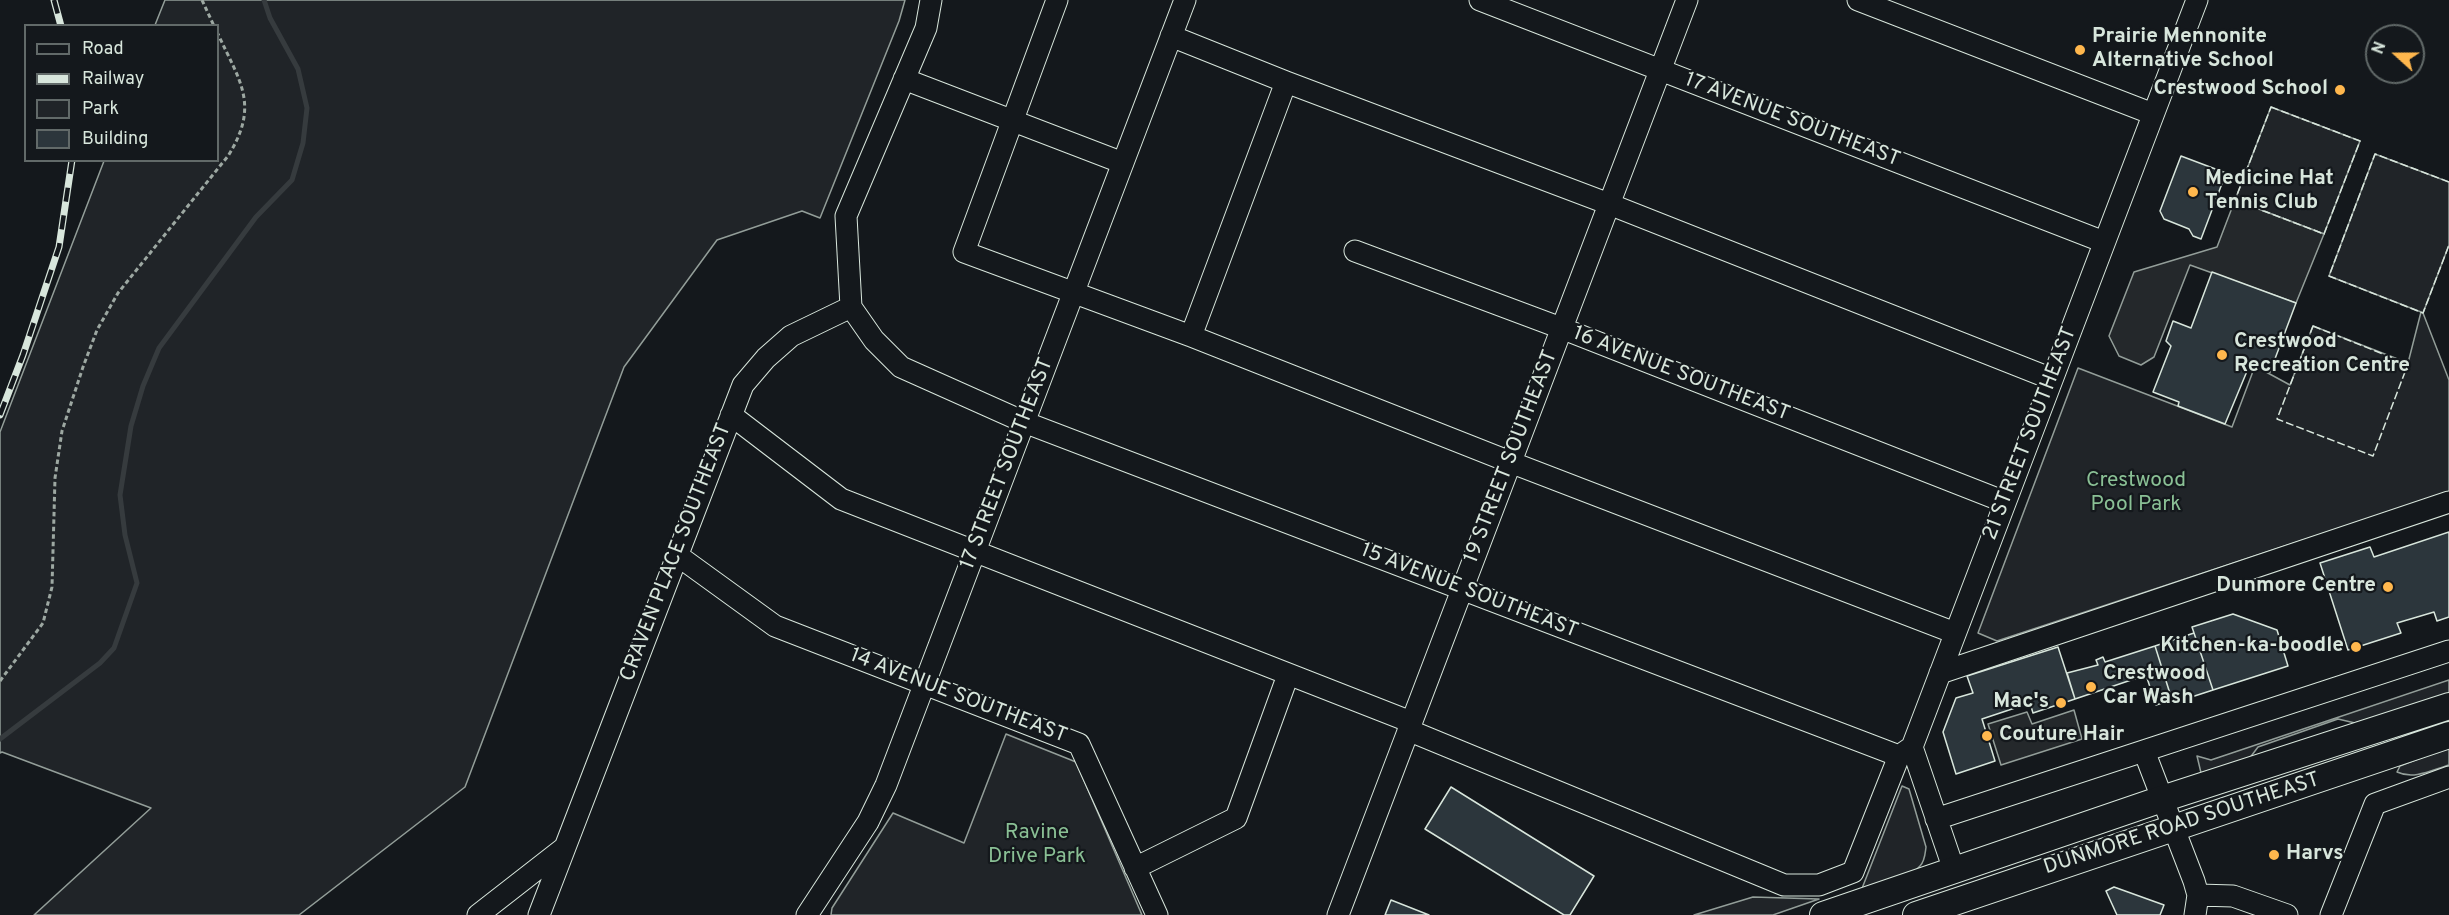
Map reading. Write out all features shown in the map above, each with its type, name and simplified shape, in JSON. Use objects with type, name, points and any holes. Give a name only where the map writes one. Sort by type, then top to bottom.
[{"type":"main road","name":"DUNMORE ROAD SOUTHEAST","points":[[1823,915],[2162,799],[2449,706]]},
{"type":"main road","name":"DUNMORE ROAD SOUTHEAST","points":[[1916,915],[2449,735]]},
{"type":"street","points":[[851,307],[846,216],[926,28],[931,0]]},
{"type":"street","points":[[1057,0],[964,252],[1191,336],[1510,462],[1955,633]]},
{"type":"street","name":"17 STREET SOUTHEAST","points":[[807,915],[868,822],[885,785],[1185,0]]},
{"type":"street","name":"17 AVENUE SOUTHEAST","points":[[1480,0],[2104,242]]},
{"type":"street","name":"19 STREET SOUTHEAST","points":[[1338,915],[1687,0]]},
{"type":"street","points":[[1858,0],[2153,114]]},
{"type":"street","name":"21 STREET SOUTHEAST","points":[[731,415],[841,500],[1288,675],[1784,885],[1819,885],[1853,872],[1940,673],[2197,0]]},
{"type":"street","points":[[1171,36],[1609,204],[2052,380]]},
{"type":"street","points":[[904,79],[1123,163]]},
{"type":"street","points":[[1191,336],[1286,82]]},
{"type":"street","name":"16 AVENUE SOUTHEAST","points":[[1355,251],[1561,328],[2005,502]]},
{"type":"street","name":"CRAVEN PLACE SOUTHEAST","points":[[539,915],[743,385],[766,358],[791,336],[851,307]]},
{"type":"street","name":"15 AVENUE SOUTHEAST","points":[[851,307],[874,340],[901,367],[1024,422],[1462,589],[1905,752]]},
{"type":"street","points":[[1940,673],[2449,502]]},
{"type":"street","name":"14 AVENUE SOUTHEAST","points":[[676,555],[775,626],[1079,744],[1157,915]]},
{"type":"street","points":[[1936,819],[2449,651]]},
{"type":"street","points":[[1136,868],[1236,818],[1288,675]]},
{"type":"street","name":"DUNMORE ROAD SOUTHEAST","points":[[2144,751],[2162,799]]},
{"type":"street","points":[[1905,752],[1936,819],[1954,870]]},
{"type":"street","points":[[2331,915],[2375,804],[2449,777]]},
{"type":"street","points":[[2162,799],[2174,827],[2196,905],[2233,896],[2287,915]]},
{"type":"street","points":[[478,915],[564,847]]},
{"type":"path","points":[[202,0],[213,24]]},
{"type":"path","points":[[0,681],[43,623],[52,587],[55,478],[62,431],[98,330],[118,293],[228,156],[239,139],[245,118],[245,93],[219,36]]},
{"type":"green space","points":[[165,0],[905,0],[899,21],[820,218],[802,211],[717,240],[624,367],[465,787],[299,915],[34,915],[151,808],[0,753],[0,432],[104,162],[219,162],[219,24],[155,24]]},
{"type":"green space","points":[[2271,107],[2360,141],[2324,234],[2235,200]]},
{"type":"green space","name":"Crestwood Pool Park","points":[[2375,154],[2449,182],[2449,245],[2423,313],[2449,380],[2449,492],[1997,641],[1978,633],[2078,368],[2232,427],[2255,366],[2290,385],[2313,326],[2408,363],[2421,312],[2329,276]]},
{"type":"green space","points":[[2449,680],[2449,695],[2355,723],[2338,719],[2258,747],[2249,759],[2202,777],[2197,756],[2211,760]]},
{"type":"green space","name":"Ravine Drive Park","points":[[1006,734],[1076,762],[1142,915],[831,915],[832,908],[893,813],[964,843]]},
{"type":"green space","points":[[2449,747],[2449,765],[2416,775],[2397,772],[2400,766]]},
{"type":"green space","points":[[1902,786],[1909,789],[1926,847],[1924,860],[1909,874],[1861,891]]},
{"type":"green space","points":[[1753,897],[1819,899],[1773,915],[1694,915]]},
{"type":"shaded area","points":[[2235,200],[2324,234],[2296,303],[2190,265],[2154,357],[2141,365],[2119,356],[2109,336],[2134,272],[2217,247]]},
{"type":"shaded area","points":[[2074,710],[2082,739],[2001,765],[1988,724],[2027,712],[2032,724]]},
{"type":"building","name":"Medicine Hat Tennis Club","points":[[2181,156],[2226,173],[2201,239],[2193,236],[2189,229],[2164,219],[2160,211]]},
{"type":"building","name":"Crestwood Recreation Centre","points":[[2212,272],[2296,303],[2270,372],[2250,364],[2225,424],[2178,406],[2179,402],[2153,392],[2171,346],[2166,341],[2173,321],[2191,328]]},
{"type":"building","name":"Dunmore Centre","points":[[2449,532],[2449,617],[2437,621],[2434,612],[2397,623],[2401,633],[2348,650],[2320,563],[2370,547],[2374,557]]},
{"type":"building","points":[[2233,614],[2277,630],[2288,666],[2213,690],[2192,627]]},
{"type":"building","points":[[2194,633],[2213,690],[2173,703],[2155,646]]},
{"type":"building","name":"Crestwood Car Wash","points":[[2155,646],[2172,700],[2156,705],[2146,675],[2075,699],[2067,673],[2098,665],[2096,660],[2103,657],[2105,662]]},
{"type":"building","points":[[2058,647],[2075,699],[2033,713],[2030,703],[1982,719],[1995,761],[1956,774],[1943,732],[1956,698],[1973,693],[1967,676]]},
{"type":"building","points":[[1451,787],[1594,876],[1570,915],[1564,915],[1425,829]]},
{"type":"building","points":[[2114,887],[2164,905],[2160,915],[2117,915],[2106,891]]},
{"type":"building","points":[[1391,900],[1429,915],[1385,915]]},
{"type":"waterway","points":[[0,739],[100,663],[114,648],[137,583],[125,535],[120,495],[131,426],[143,386],[159,348],[256,217],[292,180],[303,143],[307,108],[298,69],[270,18],[264,0]]},
{"type":"railway","points":[[54,0],[60,24]]},
{"type":"railway","points":[[0,415],[23,355],[59,247],[72,162]]},
{"type":"fence","points":[[2271,107],[2360,141],[2324,234],[2235,200],[2271,107]]},
{"type":"fence","points":[[2449,182],[2375,154],[2329,276],[2423,313],[2449,245]]},
{"type":"fence","points":[[2313,326],[2408,364],[2373,456],[2277,419],[2313,326]]},
{"type":"place","name":"Prairie Mennonite Alternative School","points":[[2080,50]]},
{"type":"place","name":"Crestwood School","points":[[2340,90]]},
{"type":"place","name":"Medicine Hat Tennis Club","points":[[2193,192]]},
{"type":"place","name":"Crestwood Recreation Centre","points":[[2222,355]]},
{"type":"place","name":"Dunmore Centre","points":[[2388,587]]},
{"type":"place","name":"Kitchen-ka-boodle","points":[[2356,647]]},
{"type":"place","name":"Crestwood Car Wash","points":[[2091,687]]},
{"type":"place","name":"Mac's","points":[[2061,703]]},
{"type":"place","name":"Couture Hair","points":[[1987,736]]},
{"type":"place","name":"Harvs","points":[[2274,855]]}]
